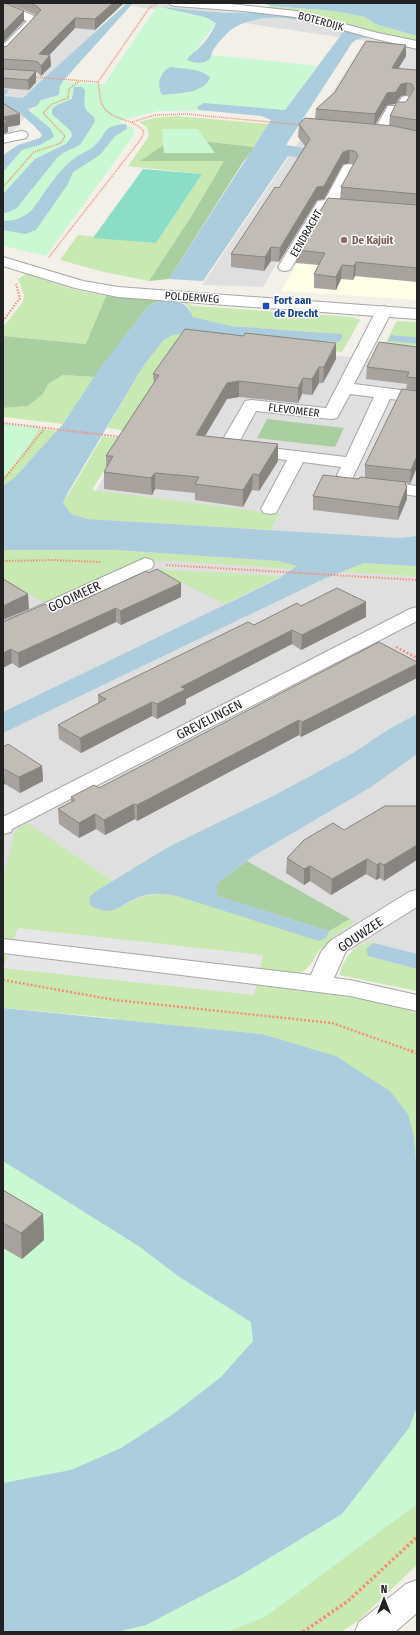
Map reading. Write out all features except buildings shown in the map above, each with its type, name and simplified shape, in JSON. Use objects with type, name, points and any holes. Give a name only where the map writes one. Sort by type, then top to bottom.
[{"type":"street","name":"BOTERDIJK","points":[[175,3],[244,8],[296,14],[376,36],[417,44]]},
{"type":"street","points":[[3,7],[34,20],[3,52]]},
{"type":"street","points":[[379,132],[387,106],[400,110],[406,100]]},
{"type":"street","points":[[364,130],[394,133]]},
{"type":"street","points":[[3,139],[21,135]]},
{"type":"street","name":"EENDRACHT","points":[[329,205],[349,168]]},
{"type":"street","name":"EENDRACHT","points":[[285,268],[323,204],[366,208]]},
{"type":"street","name":"POLDERWEG","points":[[3,261],[80,285],[118,292],[417,314]]},
{"type":"street","name":"FLEVOMEER","points":[[352,463],[227,448],[251,405],[331,414],[384,311]]},
{"type":"street","points":[[345,388],[417,397]]},
{"type":"street","points":[[384,393],[344,482],[417,491]]},
{"type":"street","points":[[270,509],[297,457]]},
{"type":"street","name":"GOOIMEER","points":[[3,629],[145,564]]},
{"type":"street","name":"GREVELINGEN","points":[[3,825],[417,613]]},
{"type":"street","name":"GOUWZEE","points":[[319,984],[333,952],[338,946],[417,897]]},
{"type":"street","points":[[3,946],[350,988],[417,1003]]},
{"type":"street","points":[[371,1632],[417,1594]]},
{"type":"path","points":[[3,321],[20,298],[20,292],[14,278],[45,262],[141,140],[144,132],[142,127],[110,115],[102,104],[98,82],[144,14],[150,7],[160,3]]},
{"type":"path","points":[[34,77],[98,82]]},
{"type":"path","points":[[3,186],[34,152],[61,143],[65,136],[43,113],[52,104],[68,98],[69,89],[78,80]]},
{"type":"path","points":[[131,122],[155,115],[187,114],[302,125]]},
{"type":"path","points":[[3,422],[128,438]]},
{"type":"path","points":[[3,480],[45,428]]},
{"type":"path","points":[[3,561],[53,560],[145,564],[417,580]]},
{"type":"path","points":[[3,980],[115,1000],[332,1023],[417,1053]]},
{"type":"path","points":[[303,1632],[348,1601],[417,1537]]},
{"type":"shaded area","points":[[3,3],[162,3],[269,16],[286,16],[355,35],[417,48],[417,209],[314,200],[263,287],[202,285],[328,99],[365,41],[117,4],[3,144]]},
{"type":"shaded area","points":[[327,212],[417,221],[417,300],[281,291]]},
{"type":"shaded area","points":[[175,345],[417,361],[417,969],[368,956],[318,940],[3,899],[3,486],[92,498]]},
{"type":"shaded area","points":[[18,928],[263,955],[254,995],[3,968]]},
{"type":"green space","points":[[269,6],[334,11],[365,17],[375,24],[417,36],[417,43],[265,9]]},
{"type":"green space","points":[[161,7],[205,17],[216,23],[194,53],[317,66],[285,110],[158,111],[119,121],[133,128],[134,135],[46,256],[3,246],[3,172],[22,150],[40,145],[54,137],[30,113],[43,99],[53,98],[63,81],[104,84],[156,8]]},
{"type":"green space","points":[[176,116],[268,124],[255,147],[174,138],[141,161],[225,160],[194,212],[149,281],[104,272],[60,260],[78,235],[156,243],[202,174],[128,166],[149,136],[147,127],[139,122],[154,118]]},
{"type":"green space","points":[[162,129],[198,129],[215,153],[164,153]]},
{"type":"green space","points":[[174,138],[255,147],[243,162],[169,279],[149,281],[194,212],[224,161],[140,161]]},
{"type":"green space","points":[[143,169],[202,174],[156,243],[93,238]]},
{"type":"green space","points":[[26,274],[76,290],[106,296],[87,344],[3,337],[3,327],[23,302],[24,295],[18,279]]},
{"type":"green space","points":[[106,296],[160,301],[152,304],[143,312],[95,377],[63,375],[48,384],[43,394],[28,406],[3,408],[4,336],[86,344]]},
{"type":"green space","points":[[183,302],[194,306],[353,317],[360,320],[342,352],[240,341],[129,431],[107,428],[144,365],[164,340],[173,335],[190,333],[339,342],[343,338],[342,334],[231,326],[193,317],[188,306]]},
{"type":"green space","points":[[396,322],[417,322],[417,337],[391,335],[389,341],[417,344],[417,353],[383,349]]},
{"type":"green space","points":[[63,375],[95,377],[63,424],[3,417],[3,408],[28,406],[43,394],[48,384]]},
{"type":"green space","points":[[267,419],[344,428],[335,447],[257,438]]},
{"type":"green space","points":[[3,424],[57,431],[15,477],[3,486]]},
{"type":"green space","points":[[3,424],[40,428],[18,462],[3,478]]},
{"type":"green space","points":[[103,436],[124,439],[92,490],[279,514],[271,530],[87,519],[71,514],[63,503]]},
{"type":"green space","points":[[3,550],[117,550],[279,561],[297,566],[293,569],[170,561],[144,562],[127,566],[46,603],[3,581]]},
{"type":"green space","points":[[364,563],[417,566],[417,576],[343,572]]},
{"type":"green space","points":[[154,569],[281,576],[225,604]]},
{"type":"green space","points":[[27,823],[113,881],[98,890],[116,910],[145,896],[159,894],[177,896],[327,937],[329,931],[350,919],[355,922],[334,936],[319,951],[311,964],[303,972],[294,974],[7,941],[3,939],[3,877],[15,831]]},
{"type":"green space","points":[[247,861],[350,919],[329,931],[217,896],[215,888],[220,881]]},
{"type":"green space","points":[[367,942],[374,943],[370,946],[368,956],[417,969],[417,991],[339,975],[346,958]]},
{"type":"green space","points":[[3,955],[220,980],[341,996],[382,1002],[417,1013],[417,1174],[414,1137],[113,1018],[3,1008]]},
{"type":"green space","points":[[3,1008],[262,1034],[336,1056],[390,1091],[408,1114],[417,1197],[417,1504],[265,1617],[227,1632],[3,1632]]},
{"type":"green space","points":[[417,1407],[417,1565],[359,1620],[341,1632],[117,1632]]},
{"type":"water","points":[[127,3],[133,3],[63,81],[60,86],[59,95],[41,100],[37,106],[27,109],[51,129],[54,137],[40,145],[22,150],[3,172],[3,155],[18,145],[40,138],[42,135],[18,112],[3,112],[3,89],[9,90],[4,96],[23,98]]},
{"type":"water","points":[[259,3],[417,3],[417,36],[375,24],[365,17],[334,11],[272,6]]},
{"type":"water","points":[[161,7],[224,13],[267,12],[299,18],[368,37],[357,39],[352,43],[286,145],[417,166],[345,166],[335,163],[288,156],[203,281],[169,279],[271,120],[261,116],[199,110],[197,107],[204,103],[285,110],[341,35],[341,32],[289,18],[264,18],[233,28],[213,50],[208,60],[205,62],[196,63],[187,60],[205,42],[216,23],[205,17]]},
{"type":"water","points":[[170,67],[196,70],[210,77],[207,83],[197,90],[162,95],[159,87],[160,79],[164,72]]},
{"type":"water","points":[[74,87],[82,87],[85,90],[85,107],[95,119],[94,123],[80,145],[63,153],[57,158],[16,209],[3,214],[3,194],[35,159],[66,144],[72,136],[71,131],[52,114],[52,109],[57,105],[72,99]]},
{"type":"water","points":[[126,124],[127,129],[115,136],[100,155],[73,172],[68,184],[36,230],[25,234],[3,230],[3,221],[19,218],[32,210],[50,184],[66,165],[93,147],[105,131],[117,125]]},
{"type":"water","points":[[160,301],[184,304],[193,317],[231,326],[342,334],[343,338],[339,342],[190,333],[173,335],[164,340],[144,365],[67,494],[63,503],[71,514],[87,519],[400,538],[417,536],[417,566],[364,563],[326,578],[3,733],[3,712],[278,579],[297,566],[279,561],[117,550],[3,550],[3,486],[15,477],[63,424],[102,365],[143,312],[152,304]]},
{"type":"water","points":[[391,335],[417,337],[417,344],[388,341]]},
{"type":"water","points":[[417,714],[417,754],[371,787],[252,857],[220,881],[216,888],[218,896],[329,931],[327,937],[319,941],[177,896],[158,894],[144,895],[110,911],[98,909],[90,905],[89,897],[98,890],[170,846],[273,796],[353,753],[389,729]]},
{"type":"water","points":[[374,943],[417,954],[417,969],[368,956],[366,949]]},
{"type":"water","points":[[3,1008],[262,1034],[336,1056],[390,1091],[408,1114],[414,1137],[417,1174],[417,1407],[409,1428],[342,1514],[236,1578],[146,1625],[117,1632],[3,1632],[3,1483],[71,1470],[121,1448],[172,1415],[221,1377],[253,1341],[251,1322],[178,1276],[140,1247],[3,1161]]},
{"type":"place","name":"De Kajuit","points":[[344,240]]},
{"type":"place","name":"Fort aan de Drecht","points":[[266,306]]}]
